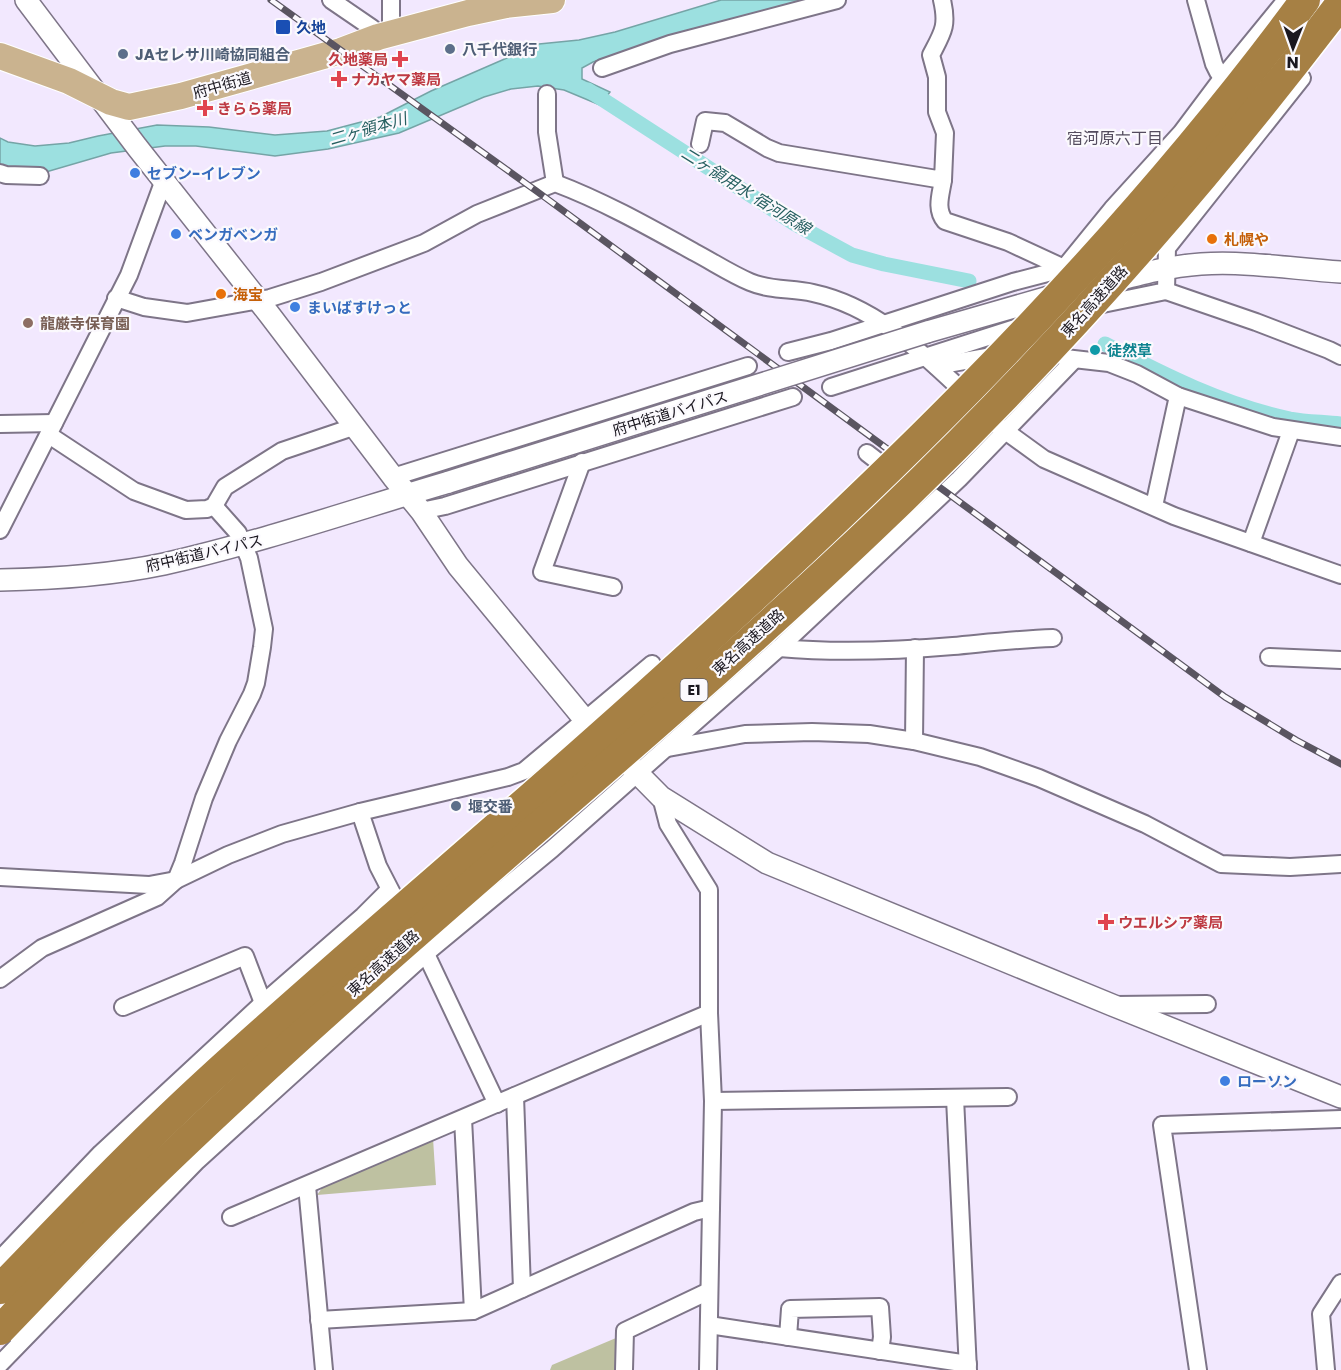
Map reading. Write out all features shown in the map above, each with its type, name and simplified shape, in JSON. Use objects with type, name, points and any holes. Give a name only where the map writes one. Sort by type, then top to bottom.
[{"type":"highway","name":"東名高速道路","points":[[0,1289],[90,1194],[207,1082],[588,747],[765,587],[955,405],[1045,311],[1150,192],[1266,52],[1305,0]]},
{"type":"highway","name":"東名高速道路","points":[[0,1330],[112,1214],[231,1100],[402,945],[795,600],[888,513],[1091,306],[1185,198],[1288,73],[1341,3]]},
{"type":"main road","name":"府中街道","points":[[0,56],[99,94],[111,102],[129,106],[181,96],[468,13],[552,0]]},
{"type":"street","points":[[26,0],[137,147],[356,426],[406,495],[421,511],[458,566],[585,720],[661,797],[767,863],[1341,1097]]},
{"type":"street","points":[[331,0],[384,36],[391,0]]},
{"type":"street","points":[[602,68],[670,44],[837,0]]},
{"type":"street","points":[[942,0],[946,19],[942,35],[931,55],[937,77],[937,112],[945,133],[940,216],[945,221],[1008,242],[1064,268]]},
{"type":"street","points":[[1196,0],[1214,64],[1223,77]]},
{"type":"street","points":[[1064,268],[1112,209],[1181,133],[1286,0]]},
{"type":"street","points":[[1166,291],[1167,258],[1341,25]]},
{"type":"street","points":[[547,94],[547,132],[555,183]]},
{"type":"street","points":[[700,144],[705,122],[725,123],[779,153],[943,180]]},
{"type":"street","points":[[0,173],[40,177]]},
{"type":"street","points":[[0,530],[129,275],[164,180]]},
{"type":"street","points":[[116,298],[144,307],[187,313],[270,298],[321,282],[423,243],[477,214],[555,183],[662,234],[750,282],[770,289],[813,293],[849,305],[885,323],[931,361],[1005,432],[1044,459],[1174,516],[1341,575]]},
{"type":"street","points":[[788,352],[831,341],[1064,268],[1167,258]]},
{"type":"street","name":"府中街道バイパス","points":[[0,580],[112,572],[161,564],[243,544],[1167,258],[1201,264],[1251,264],[1341,272]]},
{"type":"street","points":[[931,361],[1000,332],[1084,308],[1166,291],[1267,326],[1341,356]]},
{"type":"street","points":[[831,387],[931,361],[1027,350],[1074,360],[1109,363],[1137,374],[1178,396],[1254,421],[1291,431],[1341,436]]},
{"type":"street","points":[[0,1364],[197,1161],[429,951],[552,849],[778,648],[959,479],[1074,360]]},
{"type":"street","points":[[393,477],[748,366]]},
{"type":"street","points":[[708,378],[727,418]]},
{"type":"street","points":[[1154,506],[1178,396]]},
{"type":"street","points":[[421,511],[445,506],[793,398]]},
{"type":"street","points":[[0,424],[51,429],[134,491],[186,510],[207,509],[214,506],[225,487],[282,451],[356,426]]},
{"type":"street","points":[[1251,543],[1291,431]]},
{"type":"street","points":[[867,453],[931,504]]},
{"type":"street","points":[[582,462],[542,572],[613,587]]},
{"type":"street","points":[[0,979],[42,948],[157,897],[176,880],[204,798],[256,683],[264,628],[249,558],[238,533],[214,506]]},
{"type":"street","points":[[778,648],[850,651],[1053,638]]},
{"type":"street","points":[[914,741],[915,648]]},
{"type":"street","points":[[1269,657],[1341,660]]},
{"type":"street","points":[[0,877],[149,885],[176,880],[228,855],[282,834],[360,812],[508,777],[524,771],[652,664]]},
{"type":"street","points":[[668,748],[745,734],[812,732],[869,734],[914,741],[980,757],[1039,778],[1145,824],[1221,864],[1290,867],[1338,866]]},
{"type":"street","points":[[661,797],[668,824],[710,890],[709,1013],[713,1101],[708,1370]]},
{"type":"street","points":[[360,812],[378,866],[389,890],[429,951],[497,1104]]},
{"type":"street","points":[[0,1259],[101,1153],[389,890]]},
{"type":"street","points":[[123,1007],[245,956],[263,1003]]},
{"type":"street","points":[[1112,1005],[1207,1005]]},
{"type":"street","points":[[231,1217],[709,1013]]},
{"type":"street","points":[[515,1096],[522,1289]]},
{"type":"street","points":[[713,1101],[1008,1097]]},
{"type":"street","points":[[709,1325],[968,1367],[954,1098]]},
{"type":"street","points":[[463,1119],[473,1311]]},
{"type":"street","points":[[1198,1370],[1162,1125],[1341,1119]]},
{"type":"street","points":[[307,1186],[324,1370]]},
{"type":"street","points":[[319,1320],[473,1311],[694,1212],[711,1208]]},
{"type":"street","points":[[1326,1370],[1322,1314],[1341,1283]]},
{"type":"street","points":[[624,1370],[625,1331],[710,1291]]},
{"type":"street","points":[[788,1337],[790,1309],[880,1307],[882,1337],[880,1351]]},
{"type":"shaded area","points":[[433,1138],[436,1185],[317,1195],[322,1188]]},
{"type":"shaded area","points":[[616,1338],[622,1343],[621,1370],[550,1370],[552,1365]]},
{"type":"water","name":"二ヶ領本川","points":[[721,0],[809,0],[691,30],[593,62],[582,68],[582,79],[610,92],[600,105],[564,90],[538,86],[511,89],[484,97],[399,133],[328,149],[275,156],[196,146],[165,146],[111,153],[46,172],[0,167],[0,138],[8,142],[35,146],[69,143],[157,125],[209,127],[275,135],[327,131],[380,117],[431,91],[539,44],[579,40],[615,32]]},
{"type":"waterway","name":"二ヶ領用水 宿河原線","points":[[588,90],[795,224],[852,255],[884,264],[969,281]]},
{"type":"waterway","name":"二ヶ領用水 宿河原線","points":[[1105,344],[1172,378],[1242,406],[1290,419],[1341,424]]},
{"type":"railway","points":[[271,0],[535,190],[1225,697],[1341,764]]},
{"type":"place","name":"久地","points":[[283,27]]},
{"type":"place","name":"八千代銀行","points":[[450,49]]},
{"type":"place","name":"JAセレサ川崎協同組合","points":[[123,54]]},
{"type":"place","name":"久地薬局","points":[[400,59]]},
{"type":"place","name":"ナカヤマ薬局","points":[[339,79]]},
{"type":"place","name":"きらら薬局","points":[[205,108]]},
{"type":"place","name":"セブン-イレブン","points":[[135,173]]},
{"type":"place","name":"ベンガベンガ","points":[[176,234]]},
{"type":"place","name":"札幌や","points":[[1212,239]]},
{"type":"place","name":"海宝","points":[[221,294]]},
{"type":"place","name":"まいばすけっと","points":[[295,307]]},
{"type":"place","name":"龍厳寺保育園","points":[[28,323]]},
{"type":"place","name":"徒然草","points":[[1095,350]]},
{"type":"place","name":"堰交番","points":[[456,806]]},
{"type":"place","name":"ウエルシア薬局","points":[[1106,922]]},
{"type":"place","name":"ローソン","points":[[1225,1081]]},
{"type":"district","name":"宿河原六丁目","points":[[1115,138]]}]
